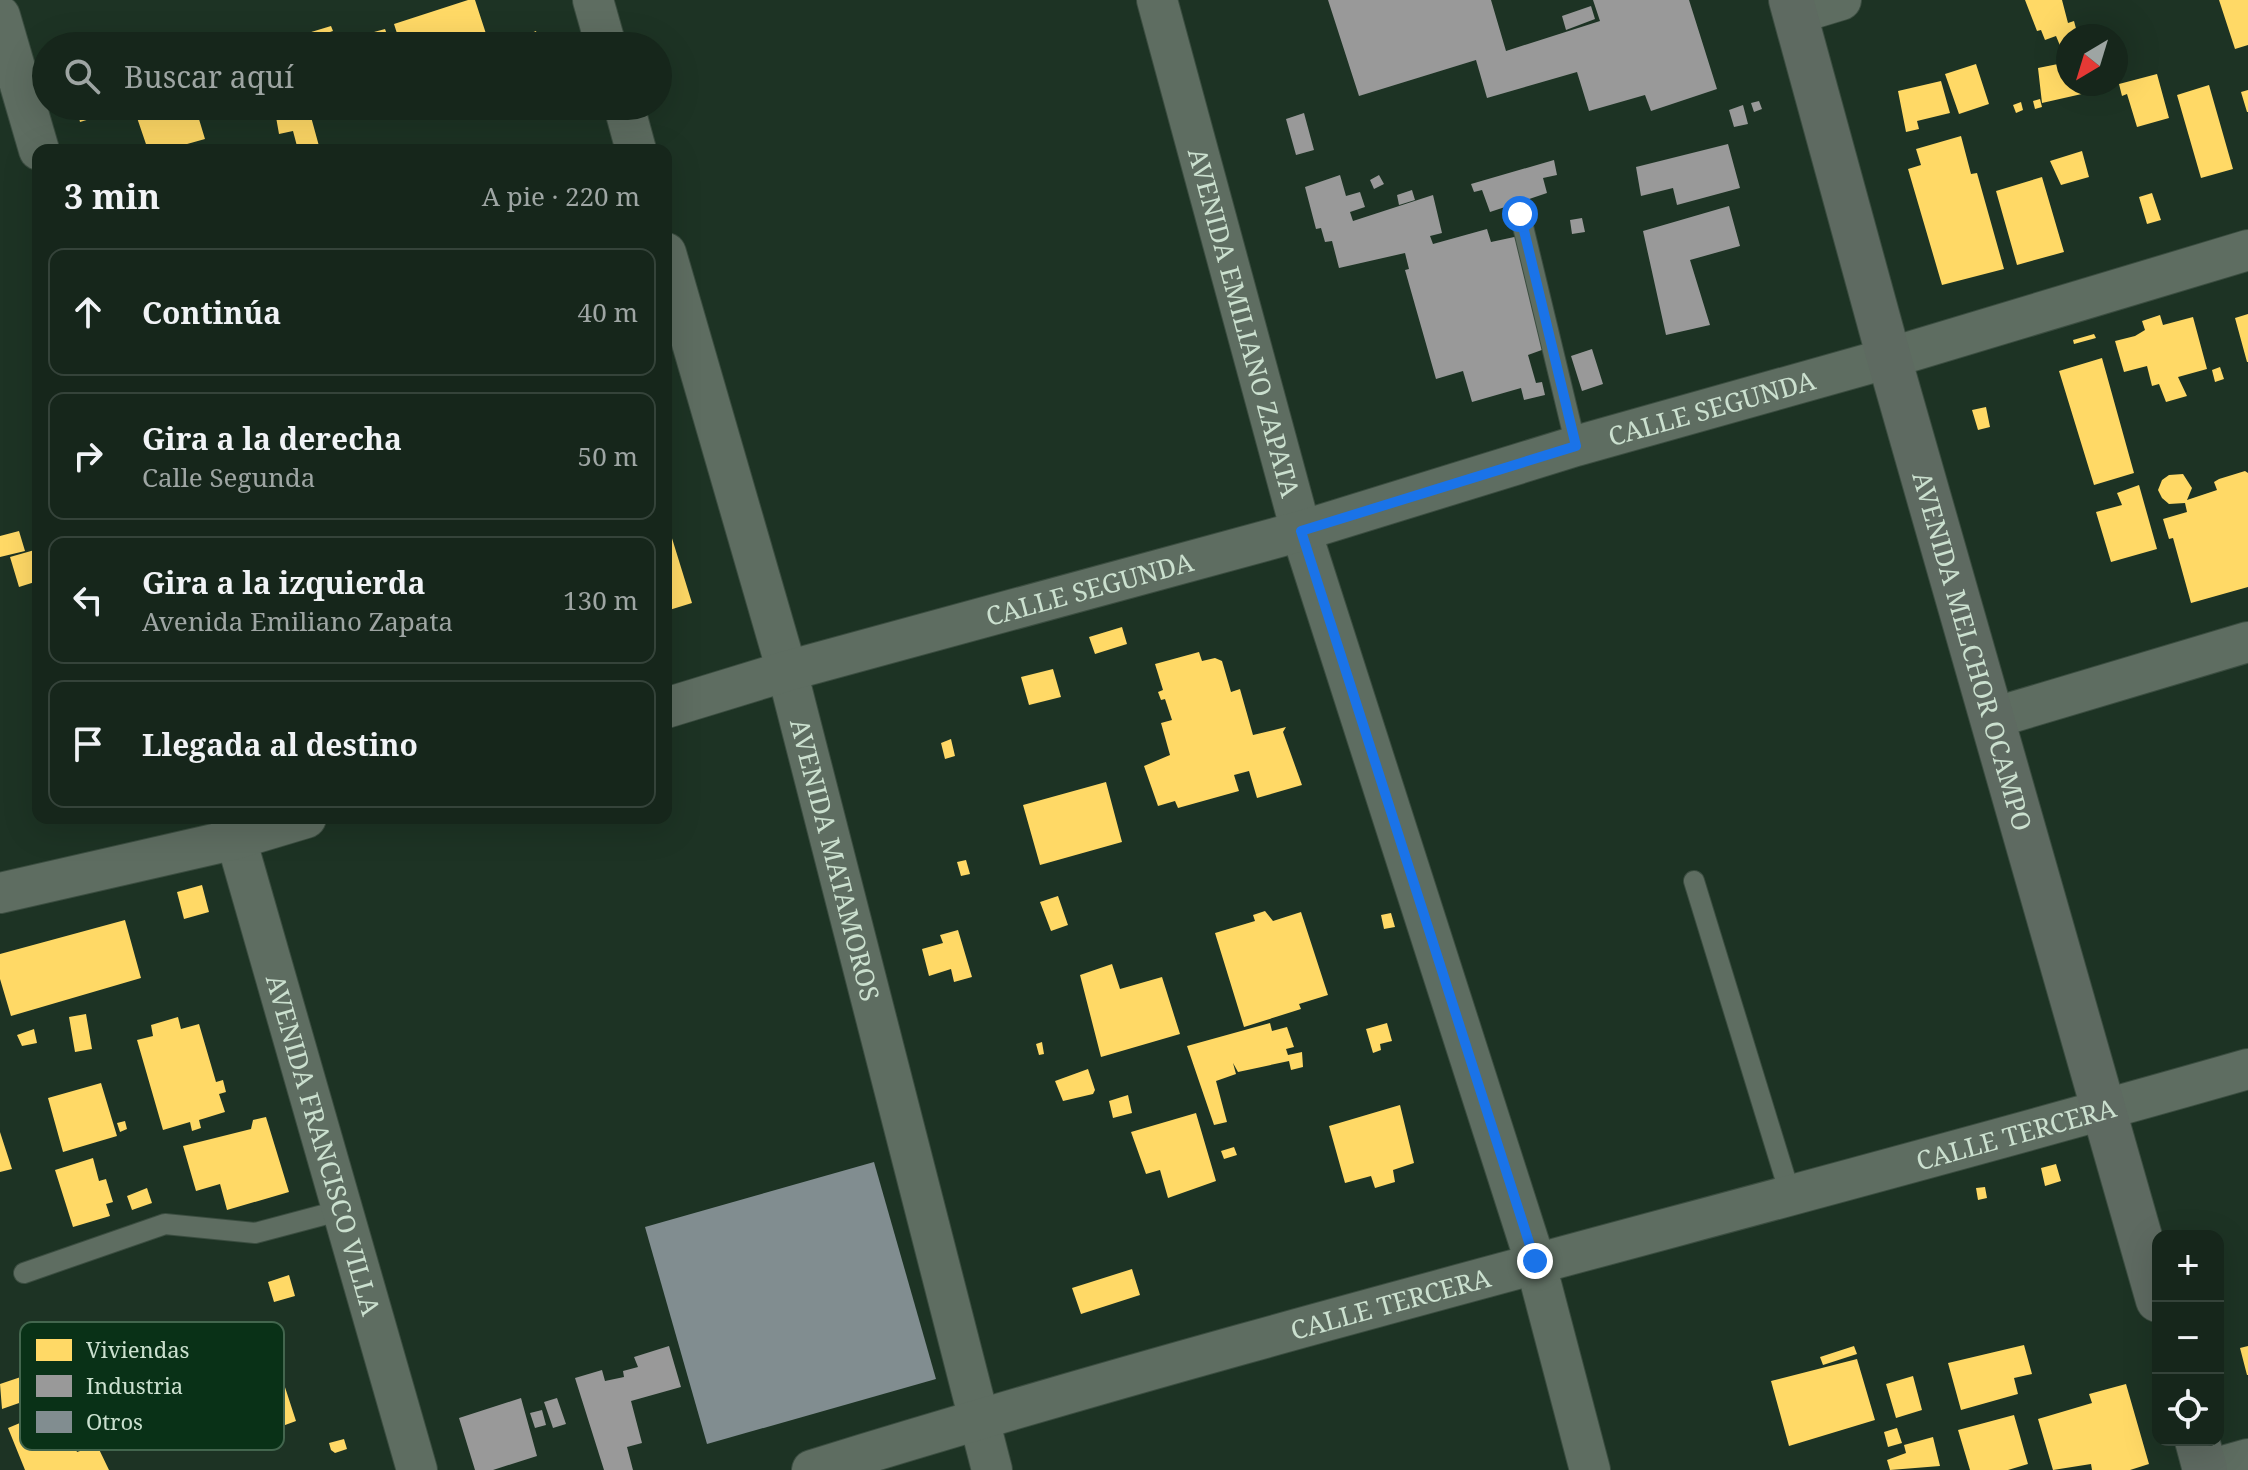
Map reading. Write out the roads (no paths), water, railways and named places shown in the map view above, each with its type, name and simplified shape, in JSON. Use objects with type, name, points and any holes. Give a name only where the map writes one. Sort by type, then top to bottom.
[{"type":"main road","name":"AVENIDA MELCHOR OCAMPO","points":[[1793,7],[1889,358],[2152,1278]]},
{"type":"main road","points":[[2199,1446],[2207,1470]]},
{"type":"street","points":[[593,0],[602,32]]},
{"type":"street","name":"AVENIDA EMILIANO ZAPATA","points":[[1157,0],[1301,531],[1535,1261],[1590,1470]]},
{"type":"street","points":[[1793,7],[1841,0]]},
{"type":"street","points":[[0,16],[37,144]]},
{"type":"street","points":[[628,120],[634,144]]},
{"type":"street","name":"CALLE SEGUNDA","points":[[672,706],[787,671],[1301,531],[1576,446],[1889,358],[2248,250]]},
{"type":"street","name":"AVENIDA MATAMOROS","points":[[672,274],[787,671],[992,1470]]},
{"type":"street","points":[[1993,718],[2248,642]]},
{"type":"street","points":[[0,893],[233,829],[266,824]]},
{"type":"street","name":"AVENIDA FRANCISCO VILLA","points":[[233,829],[417,1470]]},
{"type":"street","name":"CALLE TERCERA","points":[[812,1470],[977,1419],[1535,1261],[2105,1110],[2248,1069]]},
{"type":"street","points":[[2207,1470],[2248,1459]]},
{"type":"lane","points":[[1520,214],[1576,446]]},
{"type":"lane","points":[[1694,881],[1790,1194]]},
{"type":"lane","points":[[24,1273],[165,1224],[255,1233],[342,1210]]}]
